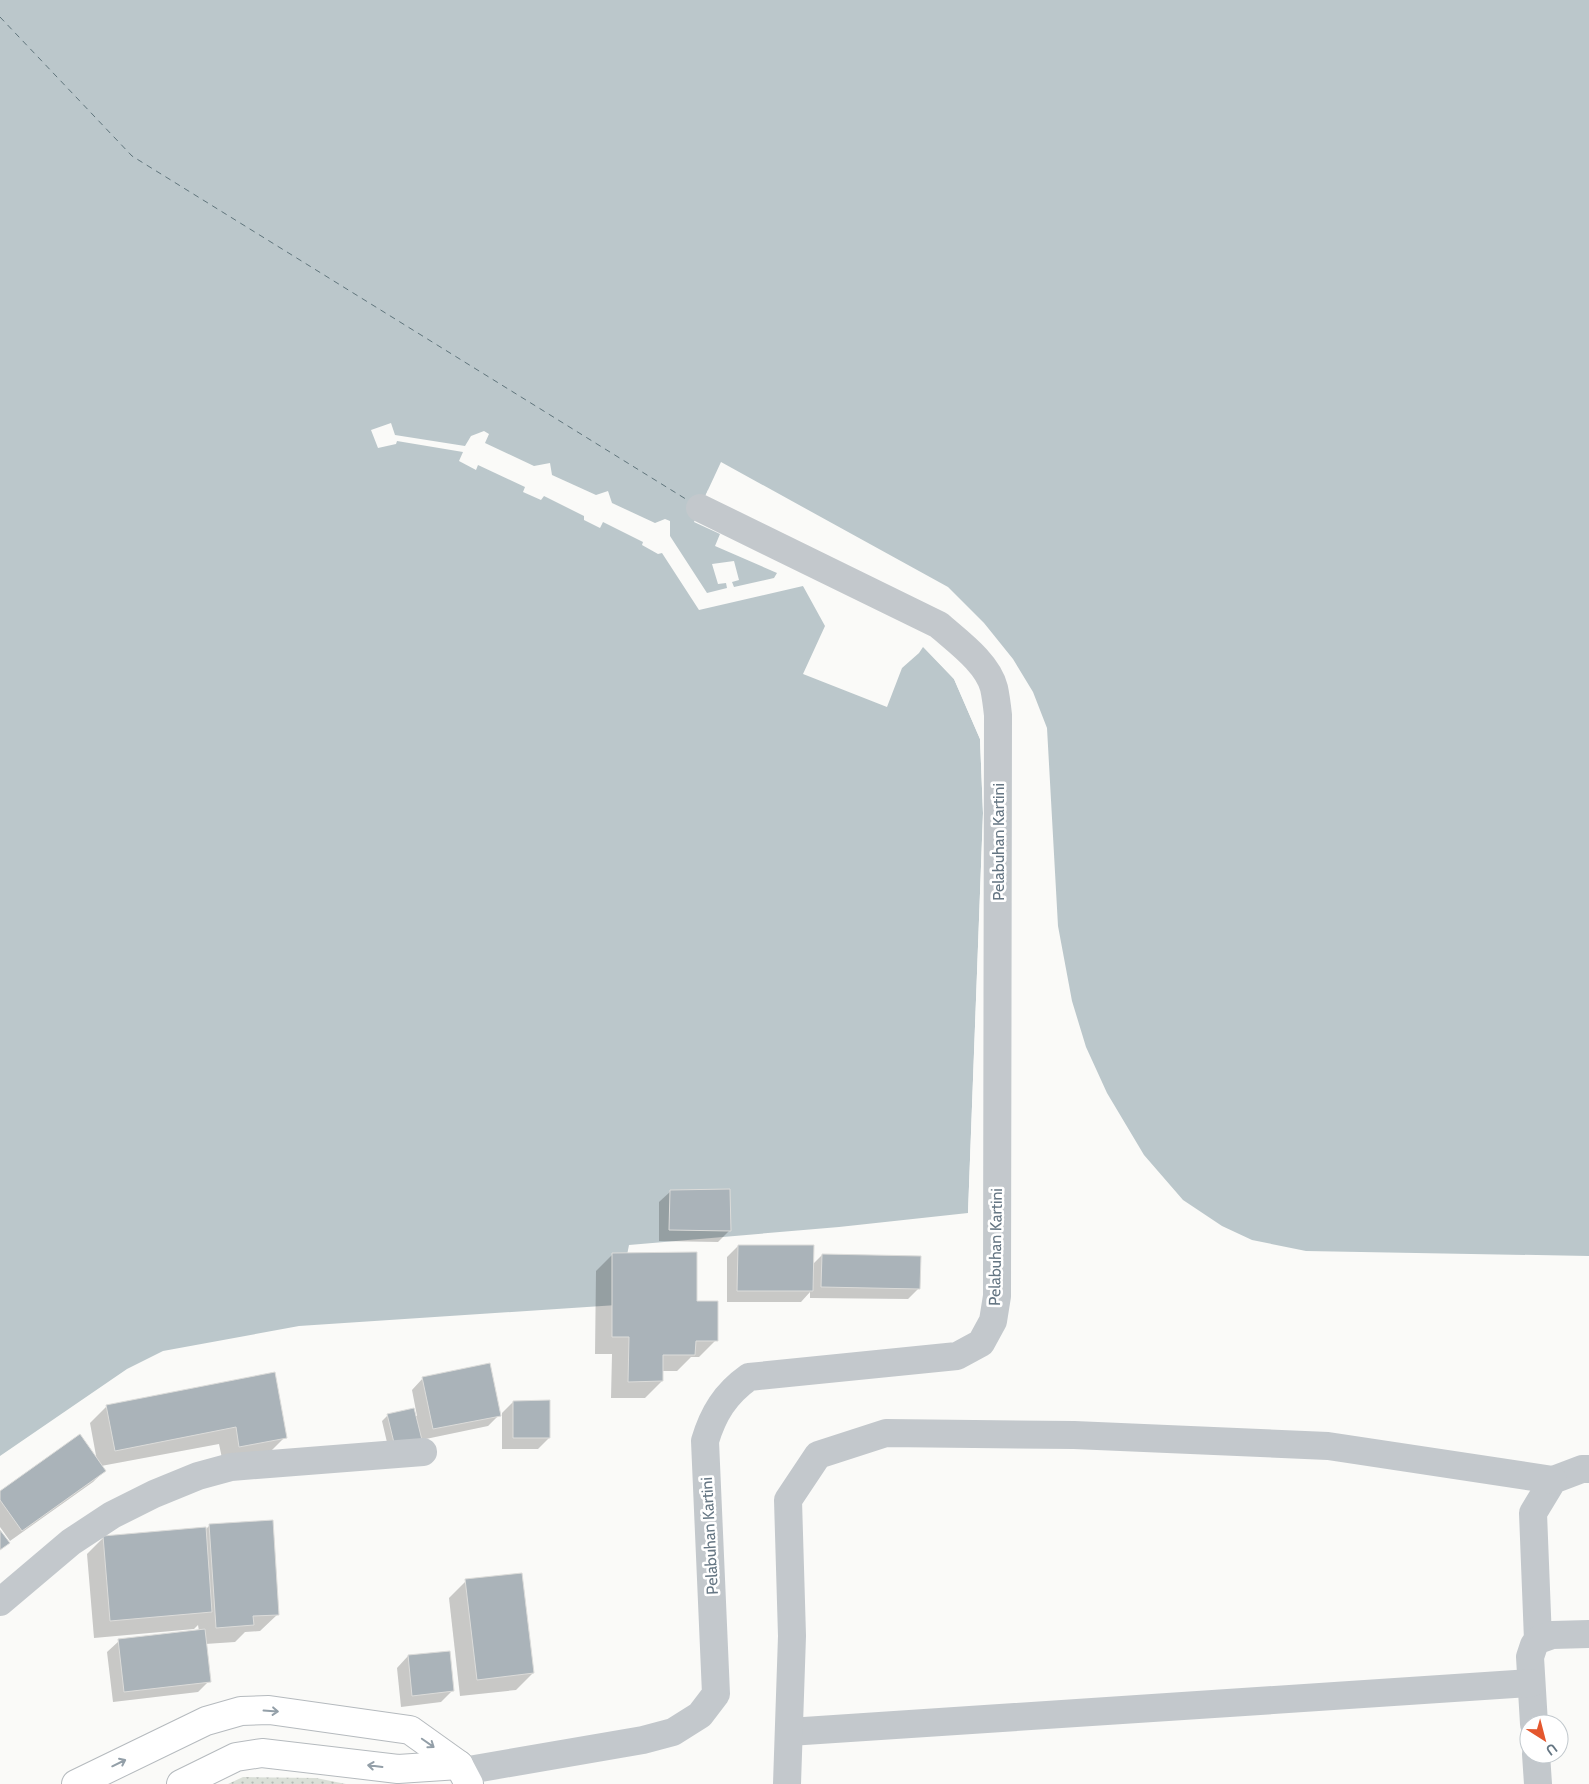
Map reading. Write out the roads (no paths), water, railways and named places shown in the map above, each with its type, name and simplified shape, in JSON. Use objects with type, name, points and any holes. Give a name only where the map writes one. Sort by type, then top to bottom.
[{"type":"main road","points":[[76,1784],[206,1721],[241,1711],[269,1710],[410,1730],[463,1773]]},
{"type":"main road","points":[[236,1757],[241,1711]]},
{"type":"main road","points":[[181,1784],[236,1757],[262,1753],[398,1769],[463,1773]]},
{"type":"street","name":"Pelabuhan Kartini","points":[[463,1773],[643,1740],[673,1732],[700,1715],[716,1694],[705,1441],[711,1421],[734,1388],[749,1377],[957,1356],[981,1343],[993,1321],[997,1287],[998,715],[994,686],[986,669],[939,624],[700,508]]},
{"type":"street","points":[[788,1784],[792,1636],[788,1500],[818,1455],[886,1433],[1074,1435],[1328,1446],[1553,1480],[1582,1469],[1589,1469]]},
{"type":"street","points":[[0,1602],[72,1542],[112,1515],[154,1494],[198,1476],[230,1466],[423,1452]]},
{"type":"street","points":[[1538,1640],[1533,1513],[1553,1480]]},
{"type":"street","points":[[1534,1714],[1530,1657],[1534,1645],[1538,1640],[1552,1635],[1589,1634]]},
{"type":"street","points":[[789,1732],[1532,1683]]},
{"type":"street","points":[[1537,1764],[1538,1784]]}]
